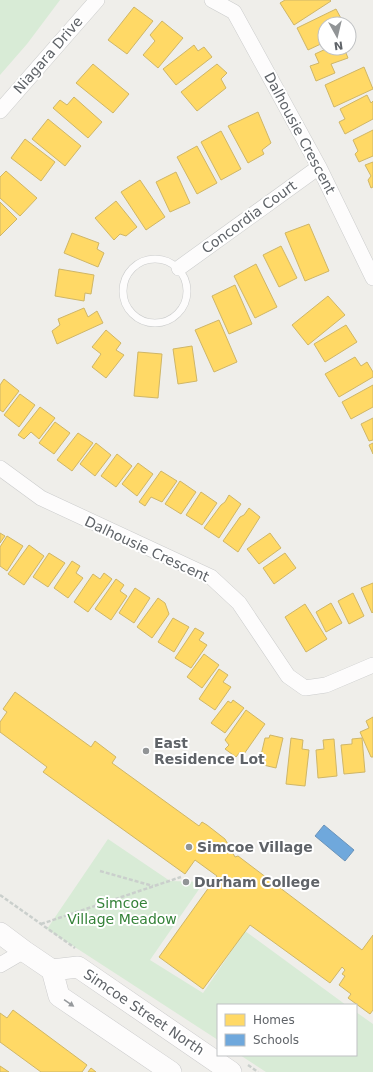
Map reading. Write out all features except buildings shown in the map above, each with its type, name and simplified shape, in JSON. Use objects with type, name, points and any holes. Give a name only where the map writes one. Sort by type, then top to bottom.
[{"type":"main road","points":[[0,933],[24,952],[52,970],[59,996],[171,1072]]},
{"type":"main road","name":"Simcoe Street North","points":[[52,970],[78,967],[231,1072]]},
{"type":"street","name":"Niagara Drive","points":[[0,111],[97,0]]},
{"type":"street","name":"Dalhousie Crescent","points":[[212,0],[234,12],[319,167],[373,278]]},
{"type":"street","name":"Concordia Court","points":[[179,268],[319,167]]},
{"type":"street","name":"Dalhousie Crescent","points":[[0,468],[41,498],[211,577],[239,603],[288,676],[305,688],[326,685],[373,665]]},
{"type":"street","points":[[0,965],[24,952]]},
{"type":"lane","points":[[148,259],[159,259],[170,262],[179,268],[187,287],[187,297],[183,307],[176,315],[157,323],[147,322],[137,318],[129,311],[124,301],[122,290],[124,279],[130,270],[138,263],[148,259]]},
{"type":"path","points":[[100,870],[154,886]]},
{"type":"path","points":[[40,924],[181,877]]},
{"type":"green space","points":[[0,0],[60,0],[27,44],[0,75]]},
{"type":"green space","name":"Simcoe Village Meadow","points":[[108,839],[170,881],[204,882],[150,960],[203,993],[245,931],[345,1004],[217,1004],[217,1039],[47,929]]},
{"type":"green space","points":[[357,1013],[373,1024],[373,1072],[266,1072],[242,1056],[357,1056]]},
{"type":"place","name":"East Residence Lot","points":[[146,751]]},
{"type":"place","name":"Simcoe Village","points":[[189,847]]},
{"type":"place","name":"Durham College","points":[[186,882]]}]
